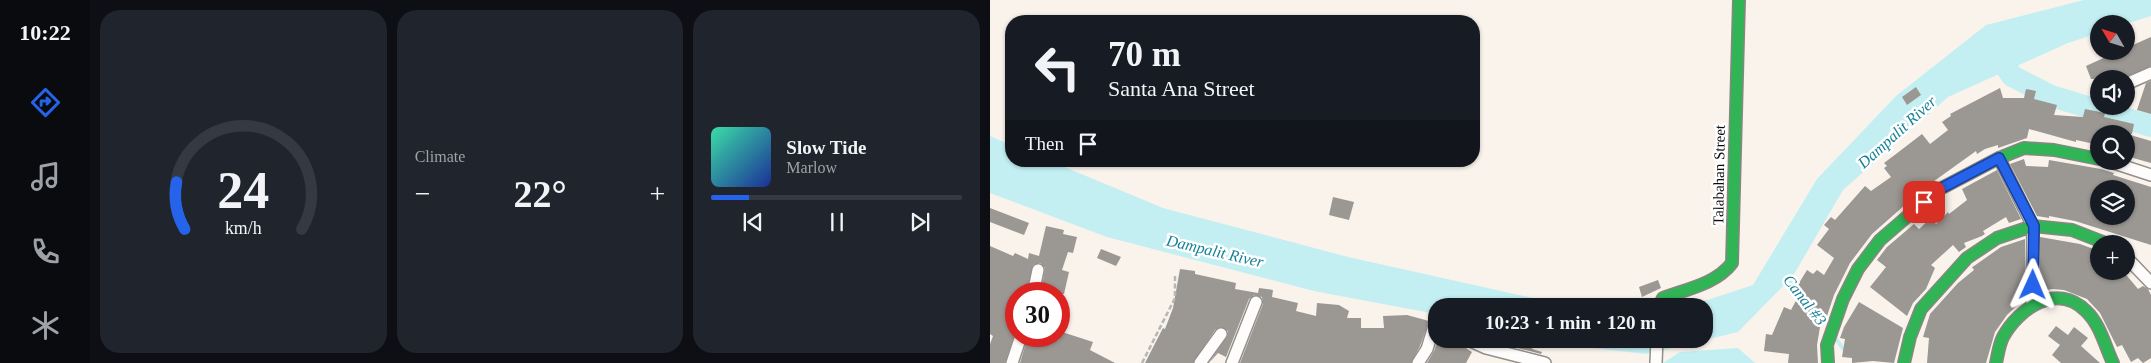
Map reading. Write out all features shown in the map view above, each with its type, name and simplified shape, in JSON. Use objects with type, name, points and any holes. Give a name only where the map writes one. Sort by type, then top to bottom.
[{"type":"street","name":"Talabahan Street","points":[[1663,298],[1728,271],[1732,263],[1739,0]]},
{"type":"street","points":[[2135,80],[2151,73]]},
{"type":"street","points":[[1828,363],[1827,345],[1842,299],[1858,269],[1880,240],[1938,190],[1999,158],[2024,148],[2054,150],[2090,156]]},
{"type":"street","points":[[1999,158],[2034,226],[2032,305]]},
{"type":"street","points":[[2135,170],[2151,175]]},
{"type":"street","points":[[1904,363],[1910,337],[1921,309],[1967,258],[1997,238],[2034,226],[2072,230],[2090,237]]},
{"type":"street","points":[[2135,266],[2151,283]]},
{"type":"street","points":[[1036,282],[1038,270]]},
{"type":"street","points":[[1996,363],[2002,339],[2024,310],[2041,299],[2057,298],[2071,302],[2086,310],[2098,329],[2113,363]]},
{"type":"street","points":[[1232,363],[1256,302]]},
{"type":"street","points":[[1200,363],[1221,334]]},
{"type":"street","points":[[1418,363],[1428,346]]},
{"type":"street","points":[[1012,363],[1017,347]]},
{"type":"street","points":[[1486,348],[1545,363]]},
{"type":"path","points":[[1142,363],[1175,298],[1175,276]]},
{"type":"water","name":"Dampalit River","points":[[2084,0],[2151,0],[2151,16],[2135,21],[2135,15],[2090,15],[2090,36],[2068,43],[1948,97],[1843,190],[1793,276],[1738,332],[1713,338],[1713,298],[1753,285],[1817,179],[1896,96],[1986,25]]},
{"type":"water","name":"Dampalit River","points":[[990,136],[1005,142],[1005,167],[1064,167],[1163,208],[1348,257],[1533,298],[1428,298],[1428,312],[1314,291],[1107,237],[990,193]]},
{"type":"water","points":[[1593,348],[1671,348],[1646,354]]},
{"type":"water","points":[[1738,348],[1755,363],[1663,363],[1680,352]]},
{"type":"building","points":[[2151,37],[2151,66],[2135,73],[2135,70],[2090,70],[2090,76],[2086,66],[2099,60],[2135,60],[2135,44]]},
{"type":"building","points":[[2151,81],[2151,114],[2137,110],[2146,83]]},
{"type":"building","points":[[1916,87],[1921,95],[1907,105],[1902,97]]},
{"type":"building","points":[[2000,88],[2003,98],[2024,98],[2026,89],[2036,91],[2034,99],[2057,105],[2054,115],[2083,117],[2085,109],[2090,110],[2090,115],[2104,115],[2104,117],[2134,124],[2090,125],[2090,143],[2076,140],[2076,142],[2029,129],[2027,138],[1998,148],[1998,145],[1985,149],[1977,154],[1976,151],[1905,202],[1906,204],[1872,234],[1850,263],[1834,295],[1827,316],[1822,315],[1817,345],[1818,363],[1788,363],[1789,354],[1764,351],[1766,334],[1772,335],[1784,307],[1791,310],[1801,291],[1796,288],[1807,270],[1813,274],[1817,270],[1824,275],[1834,258],[1817,245],[1829,229],[1824,225],[1831,217],[1835,220],[1865,186],[1871,191],[1891,177],[1884,168],[1887,166],[1884,163],[1922,134],[1930,144],[1948,130],[1942,122],[1951,116],[1950,114]]},
{"type":"building","points":[[2135,136],[2151,141],[2151,163],[2135,159]]},
{"type":"building","points":[[2024,159],[2026,166],[2048,167],[2049,160],[2090,167],[2090,170],[2104,170],[2129,180],[2090,180],[2090,225],[2135,225],[2135,182],[2151,187],[2151,245],[2135,240],[2135,235],[2119,235],[2075,221],[2049,216],[2049,218],[2037,216],[2010,164]]},
{"type":"building","points":[[1997,170],[2021,219],[2009,223],[2006,217],[1983,231],[1985,234],[1982,236],[1964,243],[1966,247],[1959,252],[1953,245],[1931,265],[1935,268],[1926,289],[1913,303],[1907,316],[1870,287],[1886,267],[1877,260],[1887,247],[1914,224],[1919,229],[1931,218],[1936,224],[1948,212],[1949,214],[1967,200],[1962,189]]},
{"type":"building","points":[[1333,197],[1354,202],[1349,220],[1329,215]]},
{"type":"building","points":[[990,208],[1029,223],[1024,235],[990,222]]},
{"type":"building","points":[[1046,226],[1064,230],[1063,234],[1077,237],[1073,253],[1068,252],[1062,270],[1069,272],[1067,282],[1043,282],[1045,268],[1040,263],[1033,265],[1029,282],[1005,282],[1005,347],[1010,347],[1005,363],[990,363],[990,344],[993,336],[990,334],[990,246],[1013,256],[1015,253],[1028,259],[1029,253],[1039,256]]},
{"type":"building","points":[[2040,237],[2080,244],[2090,248],[2090,280],[2130,280],[2138,289],[2143,286],[2148,289],[2151,295],[2151,358],[2143,363],[2138,358],[2131,362],[2122,345],[2117,347],[2100,313],[2087,299],[2064,290],[2040,291]]},
{"type":"building","points":[[2025,239],[2025,298],[2007,315],[1995,332],[1986,363],[1927,363],[1929,338],[1923,337],[1930,314],[1958,283],[1974,270],[1972,267],[2001,247]]},
{"type":"building","points":[[1101,249],[1121,257],[1116,266],[1097,258]]},
{"type":"building","points":[[1180,269],[1195,271],[1195,274],[1236,283],[1235,289],[1258,293],[1259,288],[1273,290],[1272,297],[1298,303],[1296,311],[1316,316],[1317,303],[1339,305],[1349,311],[1347,318],[1361,318],[1361,328],[1384,328],[1383,316],[1407,315],[1428,321],[1428,324],[1411,363],[1240,363],[1263,304],[1262,297],[1254,295],[1249,299],[1226,357],[1218,353],[1209,363],[1228,335],[1228,331],[1221,327],[1215,330],[1193,363],[1145,363],[1163,328],[1165,329],[1173,308]]},
{"type":"building","points":[[1658,280],[1661,288],[1642,297],[1639,287]]},
{"type":"building","points":[[1859,302],[1903,328],[1894,363],[1873,361],[1852,363],[1852,358],[1842,357],[1845,339],[1840,338],[1844,327]]},
{"type":"building","points":[[2056,326],[2068,335],[2074,327],[2088,338],[2081,346],[2100,363],[2061,363],[2052,355],[2060,345],[2048,336]]},
{"type":"building","points":[[1070,335],[1093,342],[1090,350],[1115,363],[1020,363],[1025,347],[1070,347]]},
{"type":"building","points":[[1435,348],[1466,348],[1472,352],[1466,363],[1427,363]]},
{"type":"building","points":[[1518,348],[1532,348],[1542,352],[1541,354]]},
{"type":"waterway","points":[[2001,60],[2012,76],[2051,96],[2151,126]]},
{"type":"waterway","name":"Canal #3","points":[[1787,277],[1803,297]]},
{"type":"waterway","name":"Canal #3","points":[[1835,338],[1846,352]]},
{"type":"traffic: fast","points":[[1663,298],[1709,281],[1718,276],[1732,263],[1739,0]]},
{"type":"traffic: fast","points":[[1828,363],[1827,345],[1843,299],[1858,269],[1880,240],[1938,190],[1999,158],[2024,148],[2054,150],[2090,157]]},
{"type":"traffic: fast","points":[[1904,363],[1910,337],[1921,309],[1967,258],[1997,238],[2033,226],[2072,230],[2090,237]]},
{"type":"traffic: fast","points":[[1996,363],[2003,337],[2010,326],[2029,308],[2051,299],[2063,299],[2075,303],[2091,316],[2099,329],[2113,363]]},
{"type":"route","points":[[1924,202],[1938,190],[1999,158],[2034,226],[2033,285]]}]
